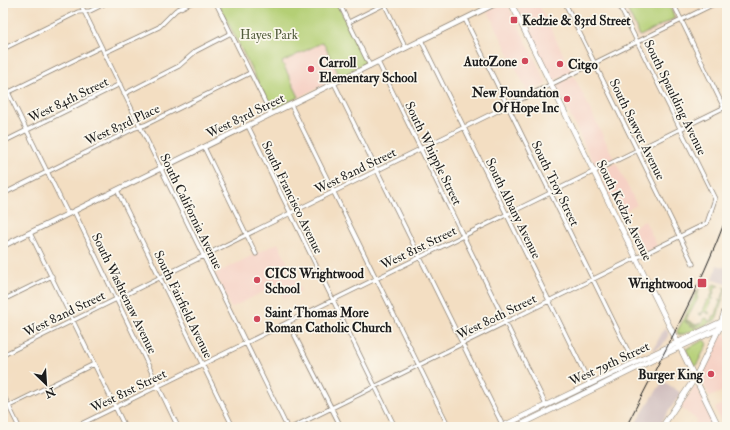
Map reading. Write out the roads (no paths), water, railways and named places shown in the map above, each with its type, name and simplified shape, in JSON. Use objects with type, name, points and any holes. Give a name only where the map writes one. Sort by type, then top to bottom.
[{"type":"main road","name":"South Kedzie Avenue","points":[[511,3],[719,427]]},
{"type":"main road","points":[[663,426],[695,378],[719,329],[727,304]]},
{"type":"main road","name":"West 79th Street","points":[[516,427],[665,354],[727,319]]},
{"type":"main road","name":"West 79th Street","points":[[502,427],[590,384],[727,325]]},
{"type":"street","name":"South California Avenue","points":[[80,3],[287,427]]},
{"type":"street","points":[[3,49],[78,12],[90,11],[106,3]]},
{"type":"street","points":[[104,54],[159,27],[176,10],[191,3]]},
{"type":"street","points":[[216,3],[271,114]]},
{"type":"street","points":[[340,3],[370,66]]},
{"type":"street","points":[[349,22],[385,3],[406,48]]},
{"type":"street","name":"West 83rd Street","points":[[3,246],[497,3]]},
{"type":"street","name":"South Sawyer Avenue","points":[[565,3],[693,264]]},
{"type":"street","name":"South Spaulding Avenue","points":[[618,3],[715,199],[707,223]]},
{"type":"street","points":[[672,3],[726,106],[727,114]]},
{"type":"street","name":"West 82nd Street","points":[[3,355],[716,3]]},
{"type":"street","name":"South Troy Street","points":[[465,19],[630,355]]},
{"type":"street","name":"West 84th Street","points":[[124,94],[179,66],[196,51],[231,33]]},
{"type":"street","name":"South Albany Avenue","points":[[421,40],[590,384]]},
{"type":"street","points":[[3,95],[101,47]]},
{"type":"street","name":"South Whipple Street","points":[[378,62],[546,405]]},
{"type":"street","name":"West 83rd Place","points":[[3,194],[250,73]]},
{"type":"street","points":[[3,82],[68,214]]},
{"type":"street","points":[[334,83],[502,427]]},
{"type":"street","name":"West 84th Street","points":[[3,142],[120,84]]},
{"type":"street","points":[[291,105],[449,427]]},
{"type":"street","name":"West 81st Street","points":[[75,427],[726,106]]},
{"type":"street","name":"South Francisco Avenue","points":[[248,126],[394,427]]},
{"type":"street","points":[[204,148],[256,254]]},
{"type":"street","name":"South Fairfield Avenue","points":[[117,190],[233,427]]},
{"type":"street","name":"South Washtenaw Avenue","points":[[74,212],[178,427]]},
{"type":"street","name":"West 80th Street","points":[[294,427],[707,223]]},
{"type":"street","points":[[30,233],[125,427]]},
{"type":"street","points":[[3,300],[52,276]]},
{"type":"street","points":[[288,322],[341,427]]},
{"type":"street","points":[[9,406],[94,364]]},
{"type":"street","points":[[3,394],[19,427]]},
{"type":"railway","points":[[626,427],[680,323],[705,270],[727,216]]},
{"type":"place","name":"Kedzie & 83rd Street","points":[[514,20]]},
{"type":"place","name":"AutoZone","points":[[525,61]]},
{"type":"place","name":"Citgo","points":[[560,64]]},
{"type":"place","name":"Carroll Elementary School","points":[[311,69]]},
{"type":"place","name":"New Foundation Of Hope Inc","points":[[567,99]]},
{"type":"place","name":"CICS Wrightwood School","points":[[257,280]]},
{"type":"place","name":"Wrightwood","points":[[702,283]]},
{"type":"place","name":"Saint Thomas More Roman Catholic Church","points":[[257,319]]},
{"type":"place","name":"Burger King","points":[[711,374]]},
{"type":"park label","name":"Hayes Park","points":[[269,34]]}]
